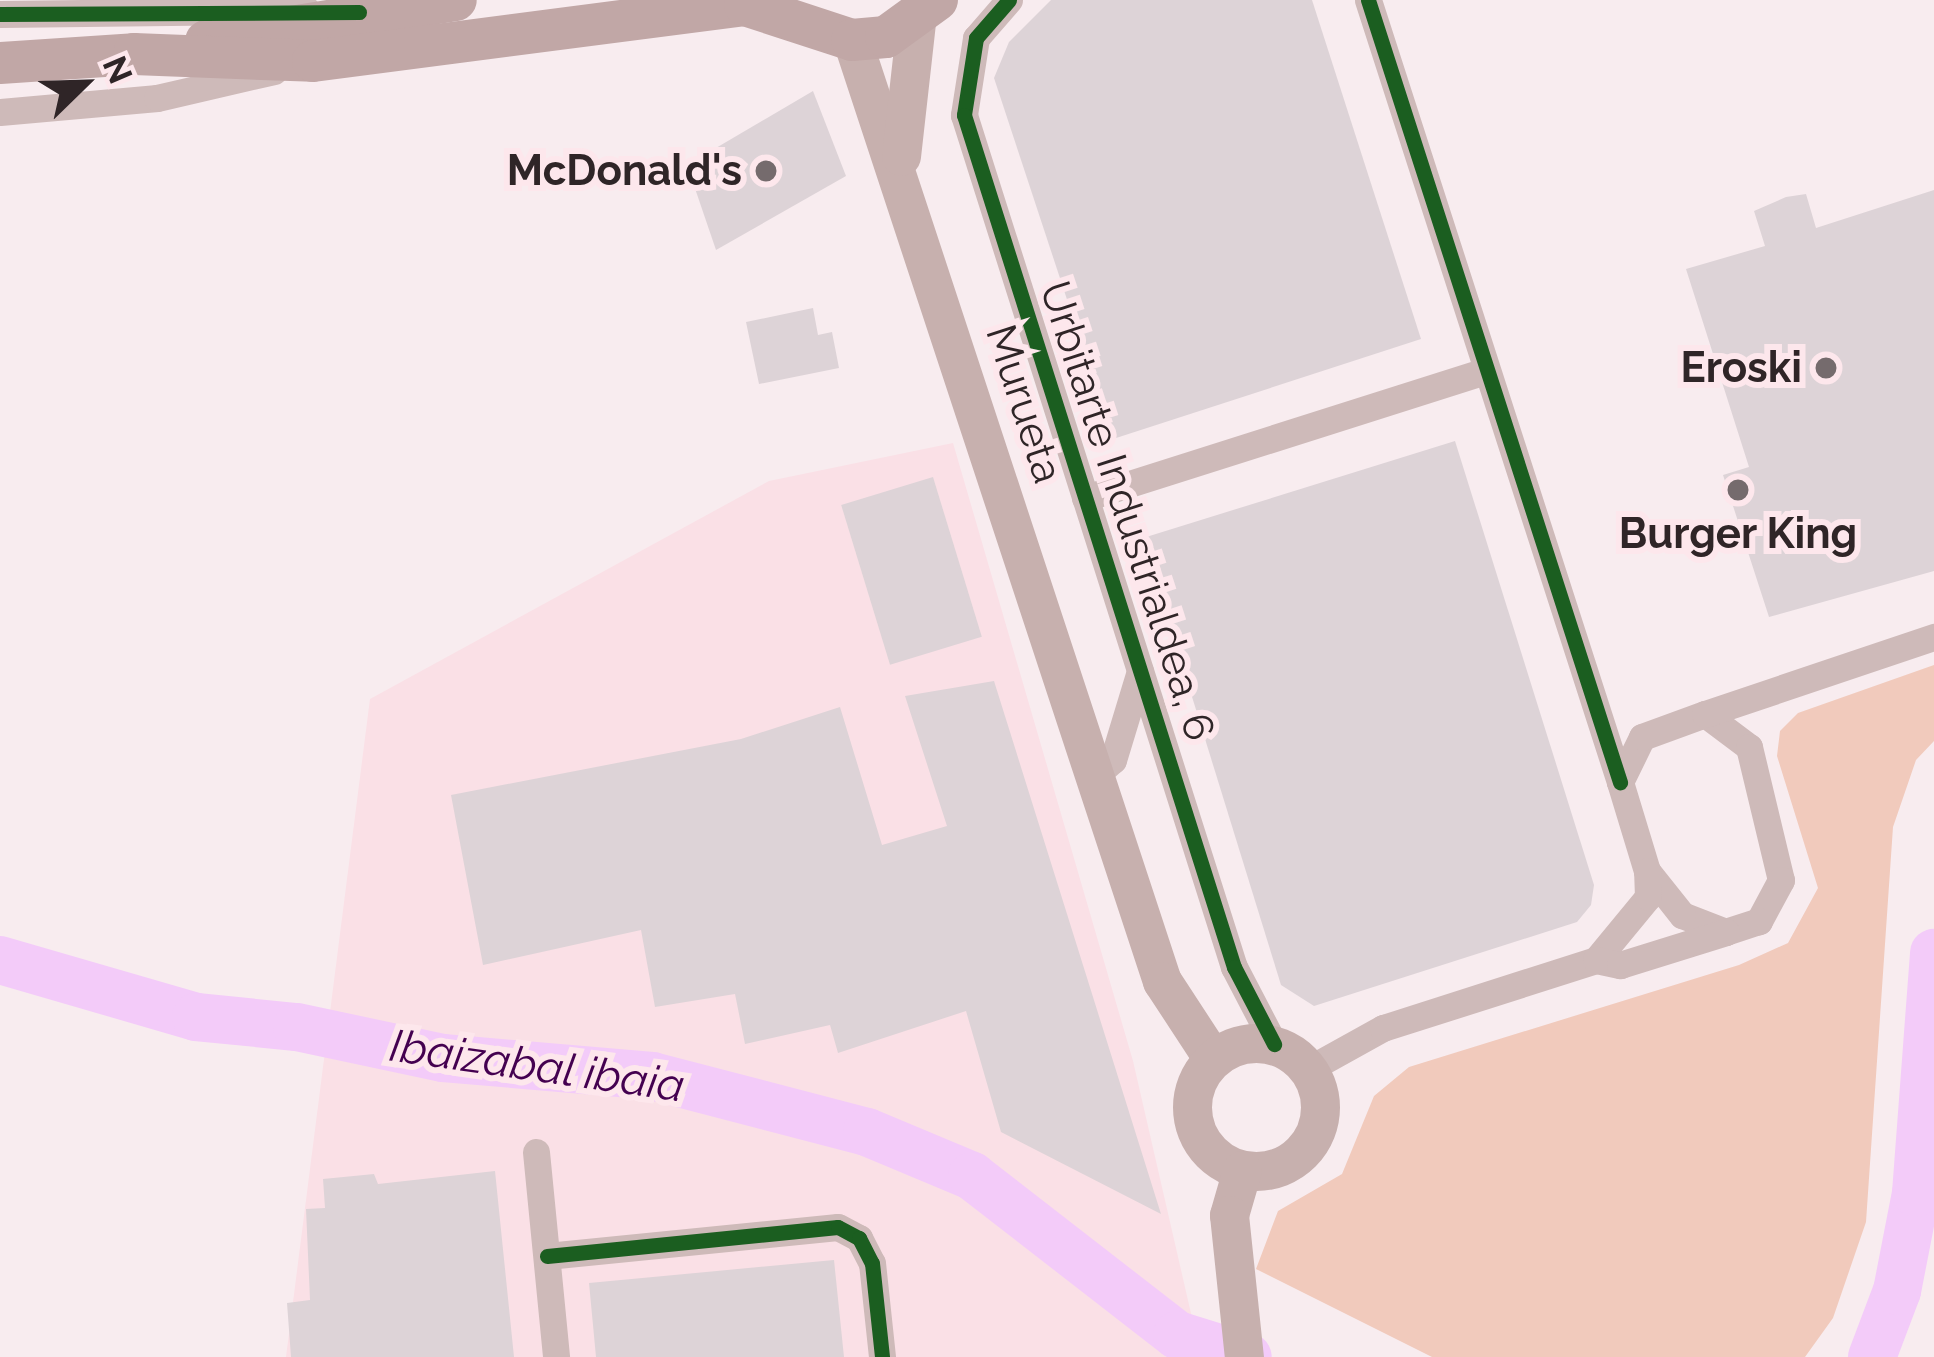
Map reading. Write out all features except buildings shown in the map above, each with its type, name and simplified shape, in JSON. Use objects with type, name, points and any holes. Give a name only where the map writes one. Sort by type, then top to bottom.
[{"type":"main road","points":[[134,55],[359,12],[456,0]]},
{"type":"main road","points":[[787,0],[838,36]]},
{"type":"main road","points":[[0,63],[134,55],[313,62],[746,5],[838,36],[886,37],[927,11]]},
{"type":"street","name":"Urbitarte Industrialdea, 6","points":[[1009,0],[976,38],[964,115],[1234,967],[1274,1044]]},
{"type":"street","points":[[1368,0],[1483,372],[1647,871],[1648,897],[1597,960]]},
{"type":"street","points":[[0,1],[61,12]]},
{"type":"street","name":"Murueta","points":[[899,179],[927,11]]},
{"type":"street","points":[[0,14],[359,12]]},
{"type":"street","name":"Murueta","points":[[838,36],[899,179],[1162,982],[1213,1059]]},
{"type":"street","points":[[0,112],[157,98],[313,62]]},
{"type":"street","points":[[1085,498],[1483,372]]},
{"type":"street","points":[[1620,782],[1642,737],[1934,637]]},
{"type":"street","points":[[1096,776],[1113,760],[1140,671]]},
{"type":"street","points":[[1749,747],[1771,693]]},
{"type":"street","points":[[1309,1069],[1363,1035],[1597,960],[1620,965],[1759,921],[1781,880],[1735,706]]},
{"type":"street","points":[[1705,714],[1749,747]]},
{"type":"street","points":[[1647,871],[1682,915],[1726,932]]},
{"type":"street","points":[[1274,1044],[1309,1069],[1321,1106],[1310,1143],[1280,1167],[1242,1170],[1208,1150],[1197,1132],[1193,1093],[1213,1059],[1231,1047],[1274,1044]]},
{"type":"street","points":[[536,1152],[556,1357]]},
{"type":"street","points":[[1242,1170],[1229,1215],[1244,1357]]},
{"type":"street","points":[[547,1256],[838,1227],[859,1238],[872,1263],[882,1357]]},
{"type":"shaded area","points":[[953,443],[1133,1061],[1201,1357],[286,1357],[370,699],[769,481]]},
{"type":"shaded area","points":[[1934,665],[1934,741],[1916,760],[1893,827],[1866,1222],[1833,1318],[1805,1357],[1432,1357],[1256,1269],[1278,1211],[1342,1174],[1374,1096],[1409,1067],[1739,965],[1788,943],[1818,888],[1777,756],[1780,731],[1798,713]]},
{"type":"waterway","name":"Ibaizabal ibaia","points":[[1872,1357],[1897,1291],[1916,1193],[1934,953]]},
{"type":"waterway","name":"Ibaizabal ibaia","points":[[0,960],[196,1017],[297,1027],[443,1058],[652,1076],[867,1132],[972,1176],[1177,1335],[1248,1357]]},
{"type":"cycle path","points":[[1009,0],[976,38],[964,115],[1234,967],[1274,1044]]},
{"type":"cycle path","points":[[1368,0],[1620,782]]},
{"type":"cycle path","points":[[0,14],[359,12]]},
{"type":"cycle path","points":[[547,1256],[838,1227],[859,1238],[872,1263],[882,1357]]},
{"type":"place","name":"McDonald's","points":[[766,171]]},
{"type":"place","name":"Eroski","points":[[1826,368]]},
{"type":"place","name":"Burger King","points":[[1738,490]]}]
